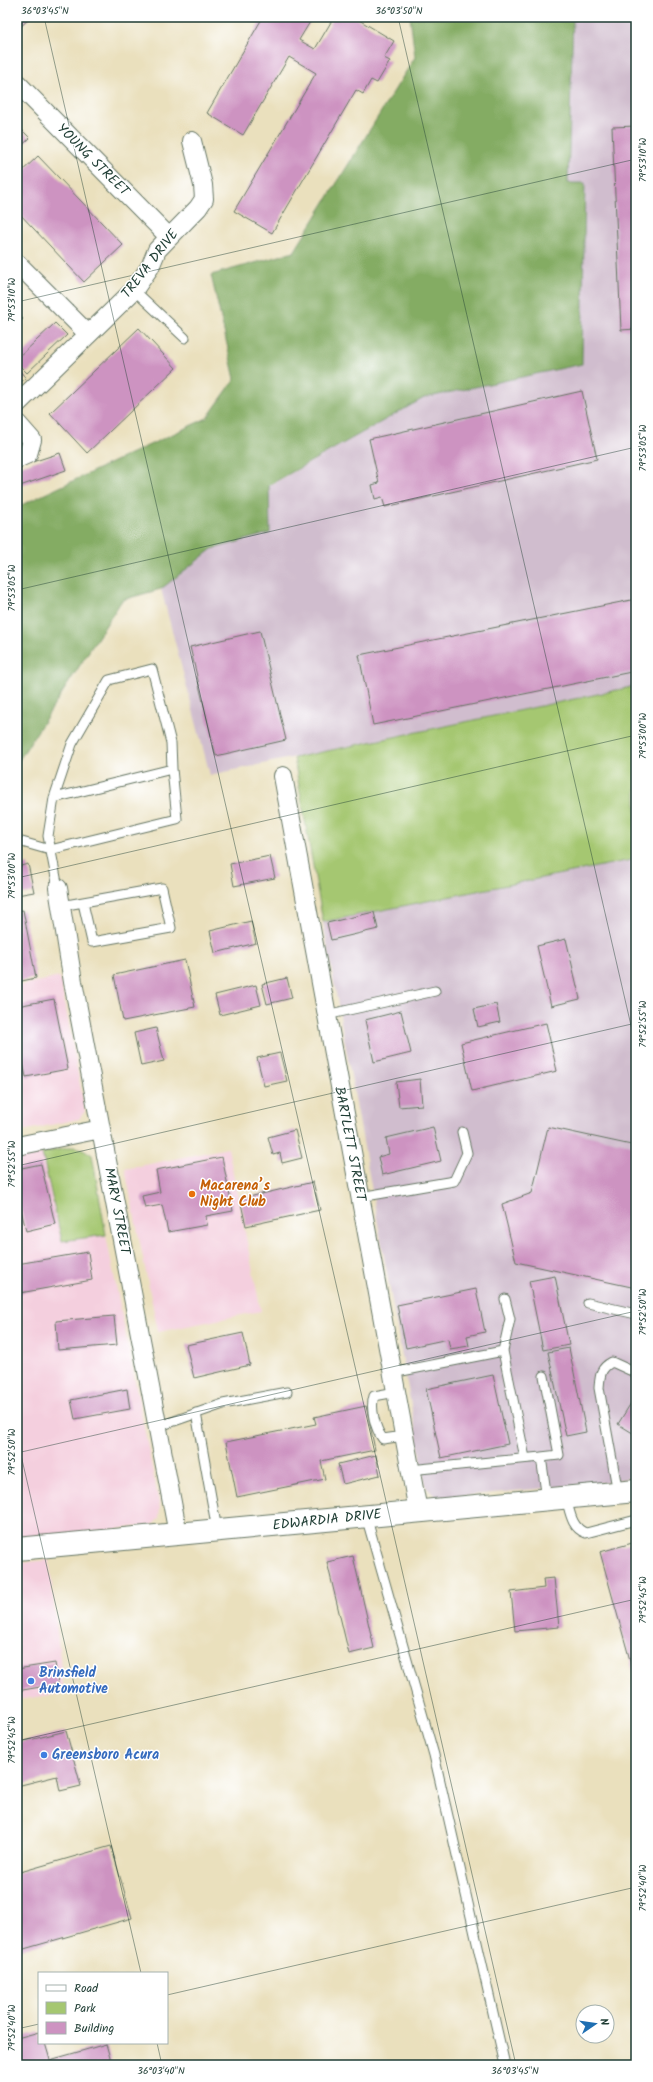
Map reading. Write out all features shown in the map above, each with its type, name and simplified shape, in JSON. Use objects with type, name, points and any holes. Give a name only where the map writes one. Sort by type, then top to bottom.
[{"type":"main road","name":"EDWARDIA DRIVE","points":[[17,1549],[627,1492]]},
{"type":"street","name":"YOUNG STREET","points":[[17,83],[169,236]]},
{"type":"street","name":"TREVA DRIVE","points":[[17,404],[134,290],[150,267],[157,250],[198,208],[204,199],[204,185],[192,141]]},
{"type":"street","points":[[17,262],[88,334]]},
{"type":"street","points":[[17,423],[32,440],[28,454],[17,459]]},
{"type":"street","name":"BARTLETT STREET","points":[[283,776],[418,1511]]},
{"type":"street","name":"MARY STREET","points":[[58,888],[101,1129],[178,1534]]},
{"type":"street","points":[[17,1146],[101,1129]]},
{"type":"lane","points":[[134,290],[185,338]]},
{"type":"lane","points":[[17,844],[22,842],[50,850],[177,819],[171,743],[152,669],[109,680],[72,744],[54,798],[48,836],[50,850],[58,888]]},
{"type":"lane","points":[[54,798],[172,769]]},
{"type":"lane","points":[[61,906],[83,902],[162,888],[171,928],[92,942],[83,902]]},
{"type":"lane","points":[[326,1015],[435,991]]},
{"type":"lane","points":[[360,1197],[454,1181],[467,1153],[462,1132]]},
{"type":"lane","points":[[506,1298],[510,1319],[503,1351],[525,1458]]},
{"type":"lane","points":[[588,1303],[636,1314]]},
{"type":"lane","points":[[392,1373],[503,1351]]},
{"type":"lane","points":[[627,1492],[599,1388],[600,1374],[605,1366],[612,1362],[634,1372]]},
{"type":"lane","points":[[410,1470],[559,1455],[544,1376]]},
{"type":"lane","points":[[157,1427],[223,1404],[287,1392]]},
{"type":"lane","points":[[396,1392],[374,1396],[373,1401],[375,1419],[378,1433],[382,1440],[404,1436]]},
{"type":"lane","points":[[196,1413],[217,1530]]},
{"type":"lane","points":[[541,1457],[556,1499],[578,1531],[586,1533],[636,1520]]},
{"type":"lane","points":[[366,1516],[434,1755],[506,2065]]},
{"type":"shaded area","points":[[573,17],[636,17],[636,686],[210,775],[161,589],[212,549],[270,533],[269,486],[424,398],[582,364],[585,183],[568,183]]},
{"type":"shaded area","points":[[636,859],[636,1477],[593,1484],[437,1498],[426,1487],[323,922]]},
{"type":"shaded area","points":[[60,977],[85,1111],[79,1119],[17,1132],[17,986]]},
{"type":"shaded area","points":[[228,1148],[261,1311],[158,1332],[125,1169]]},
{"type":"shaded area","points":[[42,1153],[62,1241],[106,1235],[160,1508],[159,1518],[153,1525],[17,1540],[17,1159]]},
{"type":"shaded area","points":[[49,1560],[64,1693],[17,1700],[17,1563]]},
{"type":"green space","points":[[410,17],[573,17],[568,183],[585,183],[582,364],[424,398],[269,485],[270,533],[212,549],[161,589],[122,600],[17,763],[17,507],[207,418],[235,379],[211,275],[294,252],[415,57]]},
{"type":"green space","points":[[636,686],[636,859],[323,922],[294,758]]},
{"type":"green space","points":[[73,1147],[83,1149],[92,1155],[106,1235],[62,1241],[42,1153]]},
{"type":"building","points":[[17,17],[31,17],[17,30]]},
{"type":"building","points":[[263,17],[313,17],[299,40],[315,49],[334,17],[354,17],[394,41],[384,58],[390,61],[377,83],[371,80],[363,94],[356,90],[272,233],[234,211],[316,73],[289,57],[243,135],[207,113]]},
{"type":"building","points":[[17,125],[30,138],[17,150]]},
{"type":"building","points":[[636,126],[636,329],[621,330],[612,127]]},
{"type":"building","points":[[38,156],[123,245],[84,282],[17,211],[17,176]]},
{"type":"building","points":[[17,313],[23,319],[17,325]]},
{"type":"building","points":[[55,323],[67,335],[27,373],[17,363],[17,359]]},
{"type":"building","points":[[139,328],[176,368],[87,453],[50,413]]},
{"type":"building","points":[[17,368],[26,378],[17,385]]},
{"type":"building","points":[[582,391],[597,459],[385,507],[382,497],[375,499],[372,485],[379,483],[369,439]]},
{"type":"building","points":[[60,453],[66,470],[17,487],[17,467]]},
{"type":"building","points":[[636,599],[636,671],[373,725],[359,655]]},
{"type":"building","points":[[260,631],[286,740],[216,756],[190,647]]},
{"type":"building","points":[[270,856],[275,878],[234,886],[230,864]]},
{"type":"building","points":[[28,864],[34,892],[17,895],[17,867]]},
{"type":"building","points":[[23,910],[36,978],[17,982],[17,911]]},
{"type":"building","points":[[374,912],[378,929],[331,940],[327,923]]},
{"type":"building","points":[[251,921],[256,943],[215,953],[210,931]]},
{"type":"building","points":[[566,939],[580,999],[551,1006],[537,946]]},
{"type":"building","points":[[185,960],[195,1007],[123,1021],[114,975]]},
{"type":"building","points":[[287,978],[292,998],[267,1004],[262,984]]},
{"type":"building","points":[[256,985],[261,1005],[220,1015],[215,995]]},
{"type":"building","points":[[54,999],[68,1069],[26,1077],[17,1034],[17,1006]]},
{"type":"building","points":[[496,1004],[500,1022],[478,1027],[474,1009]]},
{"type":"building","points":[[401,1011],[411,1053],[374,1062],[365,1020]]},
{"type":"building","points":[[546,1023],[557,1071],[472,1091],[461,1043]]},
{"type":"building","points":[[156,1028],[164,1061],[141,1066],[134,1033]]},
{"type":"building","points":[[280,1053],[287,1081],[264,1086],[257,1058]]},
{"type":"building","points":[[420,1079],[422,1105],[399,1107],[396,1082]]},
{"type":"building","points":[[433,1127],[441,1161],[382,1175],[378,1157],[389,1154],[386,1138]]},
{"type":"building","points":[[548,1127],[636,1146],[636,1288],[516,1262],[502,1204],[532,1193]]},
{"type":"building","points":[[295,1130],[302,1158],[282,1163],[280,1153],[273,1155],[268,1137]]},
{"type":"building","name":"Macarena’s Night Club","points":[[222,1157],[233,1211],[206,1216],[207,1225],[168,1232],[162,1205],[145,1208],[142,1196],[160,1192],[156,1170]]},
{"type":"building","points":[[41,1164],[55,1224],[26,1231],[17,1192],[17,1169]]},
{"type":"building","points":[[313,1182],[320,1210],[246,1226],[240,1199]]},
{"type":"building","points":[[88,1252],[92,1280],[20,1293],[17,1285],[17,1264]]},
{"type":"building","points":[[555,1276],[569,1345],[543,1350],[529,1281]]},
{"type":"building","points":[[476,1289],[485,1332],[467,1336],[469,1346],[450,1349],[448,1339],[406,1348],[397,1305]]},
{"type":"building","points":[[114,1316],[117,1345],[58,1350],[56,1321]]},
{"type":"building","points":[[243,1333],[250,1365],[194,1378],[186,1345]]},
{"type":"building","points":[[569,1348],[586,1432],[566,1436],[548,1352]]},
{"type":"building","points":[[493,1375],[508,1444],[441,1458],[426,1389]]},
{"type":"building","points":[[127,1389],[130,1409],[75,1419],[71,1400]]},
{"type":"building","points":[[636,1395],[636,1435],[618,1424]]},
{"type":"building","points":[[366,1406],[375,1450],[321,1461],[325,1479],[237,1497],[226,1442],[316,1424],[314,1417]]},
{"type":"building","points":[[376,1455],[380,1475],[343,1484],[338,1464]]},
{"type":"building","points":[[636,1542],[636,1682],[600,1552]]},
{"type":"building","points":[[353,1556],[374,1648],[349,1654],[327,1562]]},
{"type":"building","points":[[554,1578],[559,1627],[515,1631],[511,1592],[544,1588],[543,1579]]},
{"type":"building","points":[[55,1663],[58,1684],[17,1691],[17,1669]]},
{"type":"building","name":"Greensboro Acura","points":[[66,1731],[81,1786],[60,1791],[57,1776],[17,1786],[17,1743]]},
{"type":"building","points":[[111,1846],[132,1918],[17,1951],[17,1873]]},
{"type":"building","points":[[38,2032],[38,2044],[45,2044],[50,2060],[106,2044],[112,2065],[17,2065],[17,2038]]},
{"type":"place","name":"Macarena’s Night Club","points":[[192,1194]]},
{"type":"place","name":"Brinsfield Automotive","points":[[31,1681]]},
{"type":"place","name":"Greensboro Acura","points":[[44,1755]]}]
